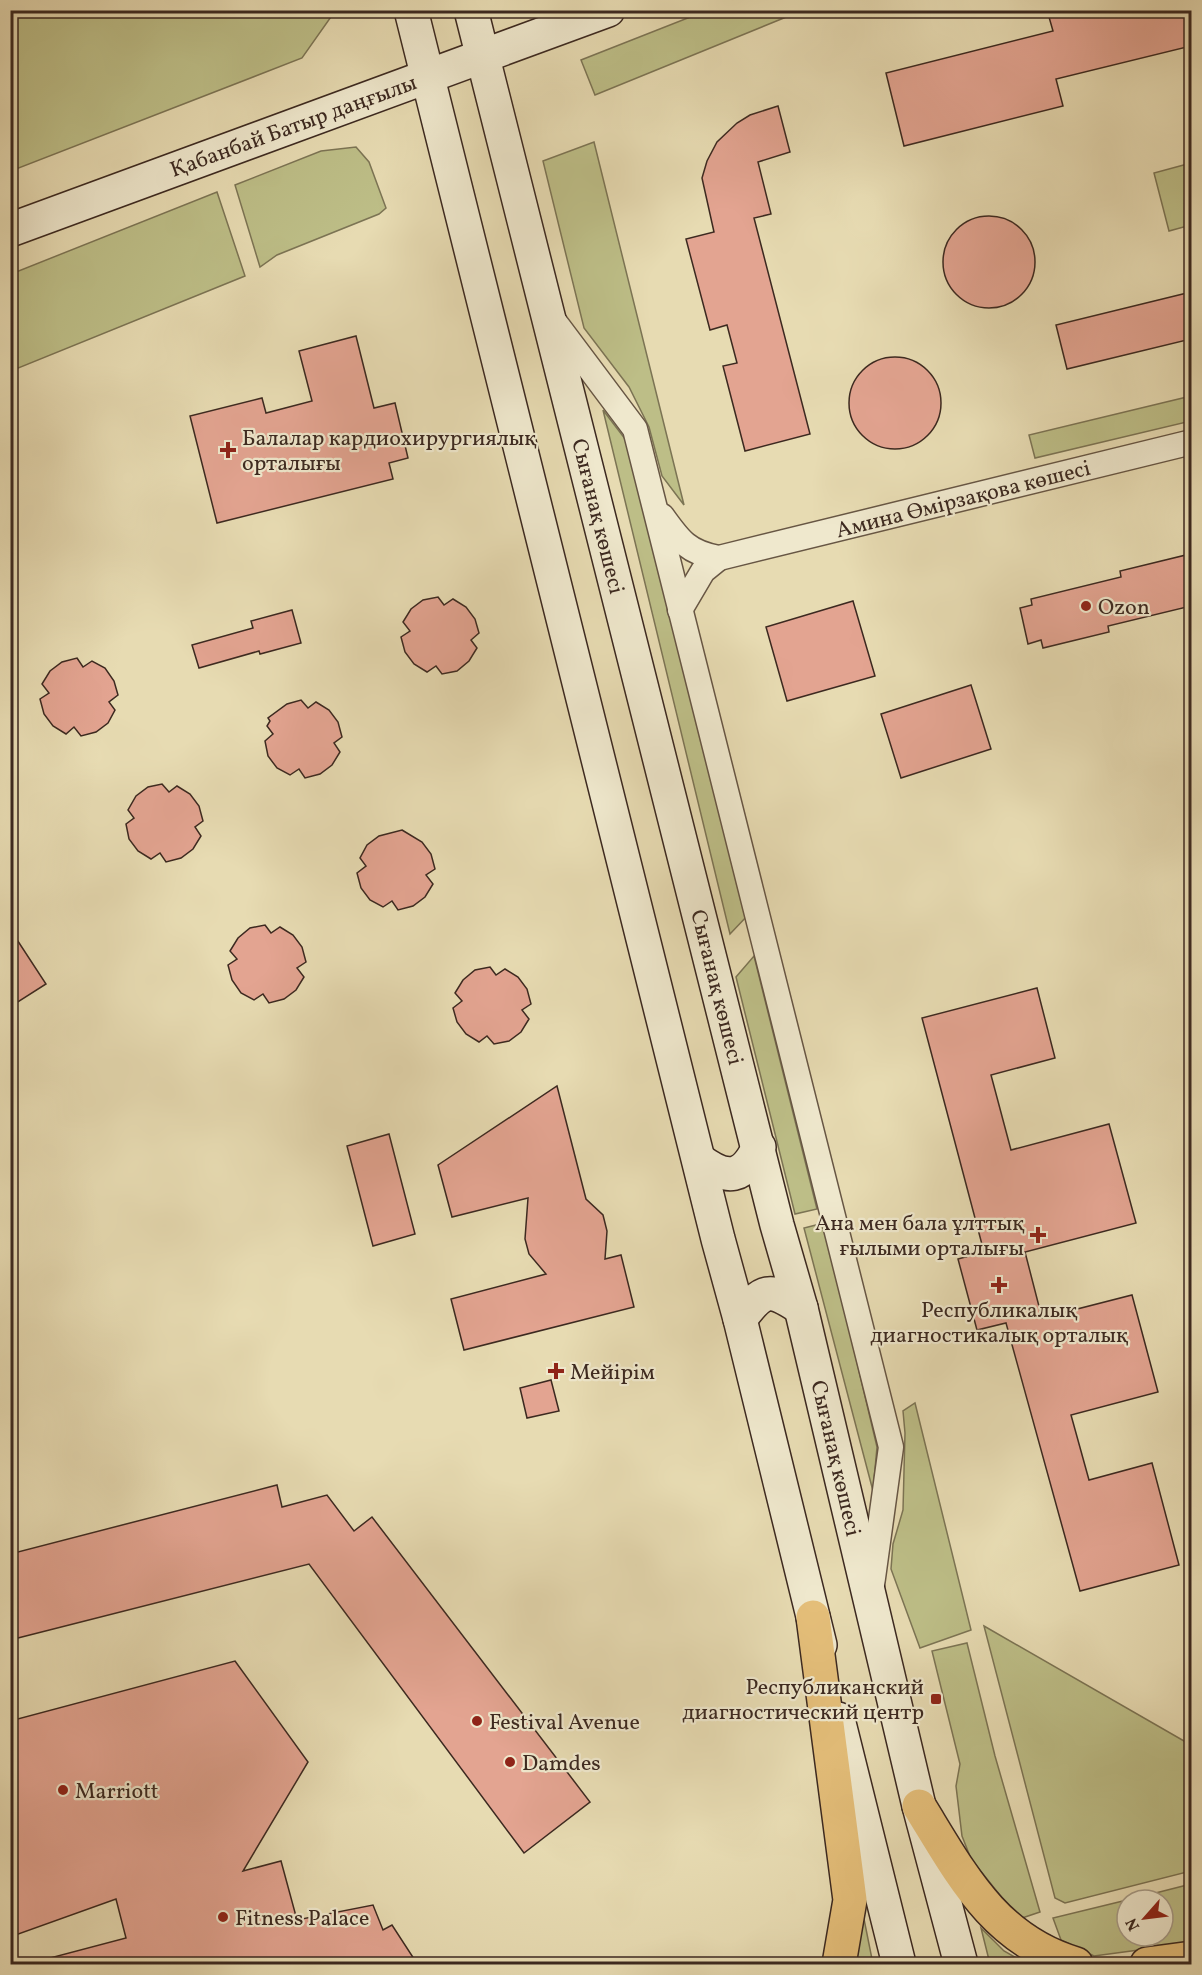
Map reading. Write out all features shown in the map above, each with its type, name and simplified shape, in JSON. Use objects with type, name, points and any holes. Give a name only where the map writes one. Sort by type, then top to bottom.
[{"type":"main road","points":[[411,10],[740,1319],[899,1965]]},
{"type":"main road","name":"Сығанақ көшесі","points":[[471,10],[777,1225],[801,1308],[919,1806],[961,1965]]},
{"type":"main road","name":"Қабанбай Батыр даңғылы","points":[[10,230],[608,10]]},
{"type":"main road","points":[[699,1161],[714,1172],[726,1175],[741,1172],[751,1163],[759,1147]]},
{"type":"main road","points":[[740,1319],[753,1302],[765,1294],[778,1293],[801,1308]]},
{"type":"main road","points":[[813,1617],[850,1900],[839,1965]]},
{"type":"main road","points":[[919,1806],[965,1880],[999,1921],[1016,1936],[1048,1954],[1076,1965]]},
{"type":"main road","points":[[1147,1965],[1191,1958]]},
{"type":"street","points":[[547,312],[635,429],[891,1447],[870,1597]]},
{"type":"street","name":"Амина Өмірзақова көшесі","points":[[727,556],[1191,442]]},
{"type":"street","points":[[654,505],[681,543],[700,555],[727,556]]},
{"type":"street","points":[[680,610],[703,571],[727,556]]},
{"type":"green space","points":[[11,10],[333,10],[333,14],[302,58],[11,171]]},
{"type":"green space","points":[[708,10],[801,11],[595,95],[581,60]]},
{"type":"green space","points":[[594,142],[684,505],[662,476],[649,427],[629,387],[584,328],[543,161]]},
{"type":"green space","points":[[356,147],[369,162],[386,208],[379,214],[277,255],[260,267],[235,185],[321,151]]},
{"type":"green space","points":[[1191,163],[1191,225],[1169,231],[1154,173]]},
{"type":"green space","points":[[217,192],[245,276],[11,371],[11,274]]},
{"type":"green space","points":[[1191,396],[1191,421],[1035,458],[1029,435]]},
{"type":"green space","points":[[603,410],[632,448],[748,915],[730,934]]},
{"type":"green space","points":[[754,956],[817,1209],[795,1214],[736,977]]},
{"type":"green space","points":[[824,1223],[877,1447],[873,1491],[804,1228]]},
{"type":"green space","points":[[915,1403],[971,1630],[920,1648],[891,1569],[893,1544],[903,1510],[905,1433],[903,1411]]},
{"type":"green space","points":[[984,1626],[1191,1745],[1191,1871],[1124,1888],[1115,1888],[1115,1890],[1065,1903],[1055,1898]]},
{"type":"green space","points":[[967,1643],[995,1756],[1040,1912],[1019,1919],[971,1859],[962,1836],[956,1786],[960,1764],[932,1651]]},
{"type":"green space","points":[[1191,1884],[1191,1943],[1175,1945],[1175,1888]]},
{"type":"green space","points":[[1115,1903],[1115,1948],[1154,1948],[1094,1956],[1061,1940],[1053,1918]]},
{"type":"green space","points":[[861,1904],[873,1964],[851,1964]]},
{"type":"green space","points":[[981,1928],[1004,1951],[1020,1960],[1006,1964],[990,1964]]},
{"type":"building","points":[[1047,10],[1191,10],[1191,46],[1056,79],[1063,106],[904,146],[886,73],[1053,31]]},
{"type":"building","points":[[778,106],[790,152],[758,162],[771,214],[754,218],[810,434],[745,451],[723,366],[737,363],[727,325],[710,330],[686,239],[714,232],[702,178],[707,161],[717,142],[737,123],[750,115]]},
{"type":"building","points":[[980,216],[998,216],[1015,223],[1028,236],[1035,253],[1035,271],[1028,288],[1015,301],[998,308],[980,308],[963,301],[950,288],[943,271],[943,253],[950,236],[963,223]]},
{"type":"building","points":[[1191,292],[1191,339],[1067,369],[1056,325]]},
{"type":"building","points":[[356,336],[374,408],[395,403],[408,458],[389,463],[393,479],[217,523],[190,416],[262,398],[266,413],[312,401],[299,351]]},
{"type":"building","points":[[886,357],[904,357],[921,364],[934,377],[941,394],[941,412],[934,429],[921,442],[904,449],[886,449],[869,442],[856,429],[849,412],[849,394],[856,377],[869,364]]},
{"type":"building","points":[[1186,555],[1188,560],[1191,559],[1191,606],[1108,626],[1109,632],[1043,648],[1041,640],[1028,644],[1020,608],[1032,605],[1031,599],[1121,577],[1120,571]]},
{"type":"building","points":[[438,597],[444,605],[453,599],[466,607],[475,619],[479,633],[471,640],[477,648],[469,661],[457,671],[442,674],[436,666],[427,672],[414,664],[405,652],[401,637],[410,631],[403,622],[411,609],[423,600]]},
{"type":"building","points":[[853,601],[875,676],[787,701],[766,627]]},
{"type":"building","points":[[292,610],[301,643],[260,654],[259,651],[199,668],[192,645],[253,628],[251,621]]},
{"type":"building","points":[[77,658],[83,667],[92,661],[105,668],[114,681],[118,695],[109,702],[115,710],[108,723],[96,732],[81,736],[74,727],[66,734],[53,726],[44,714],[40,699],[49,693],[42,684],[50,671],[62,662]]},
{"type":"building","points":[[971,685],[991,749],[901,778],[881,714]]},
{"type":"building","points":[[301,700],[308,708],[316,702],[329,710],[338,722],[342,737],[334,743],[340,752],[332,765],[320,774],[305,778],[299,769],[290,775],[277,768],[268,756],[265,741],[273,734],[267,726],[270,721],[268,718],[287,704]]},
{"type":"building","points":[[162,784],[169,792],[177,786],[190,794],[199,806],[203,821],[195,827],[201,836],[193,849],[181,858],[166,862],[160,853],[151,859],[138,851],[129,839],[126,824],[134,818],[128,810],[136,796],[148,787]]},
{"type":"building","points":[[402,830],[422,842],[431,854],[435,869],[426,875],[433,884],[425,897],[413,906],[398,910],[392,901],[383,907],[370,900],[361,888],[357,873],[366,866],[360,858],[367,845],[379,836]]},
{"type":"building","points":[[265,925],[271,933],[280,927],[293,935],[302,947],[306,962],[297,968],[304,977],[296,990],[284,999],[269,1003],[263,994],[254,1000],[241,993],[232,980],[228,965],[237,959],[230,951],[238,938],[250,928]]},
{"type":"building","points":[[10,929],[46,984],[10,1007]]},
{"type":"building","points":[[490,967],[496,975],[505,969],[518,977],[527,989],[531,1004],[522,1010],[529,1019],[521,1032],[509,1041],[494,1044],[487,1036],[479,1042],[466,1034],[457,1022],[453,1008],[462,1001],[455,993],[463,980],[475,970]]},
{"type":"building","name":"Республикалық диагностикалық орталық","points":[[1037,988],[1055,1058],[991,1075],[1011,1150],[1109,1124],[1136,1223],[1025,1252],[1042,1318],[1132,1295],[1158,1392],[1071,1415],[1089,1480],[1152,1463],[1179,1565],[1080,1591],[1006,1323],[977,1330],[958,1259],[984,1252],[922,1018]]},
{"type":"building","points":[[557,1086],[586,1199],[603,1215],[607,1231],[605,1259],[621,1255],[634,1307],[464,1350],[451,1299],[546,1274],[529,1254],[525,1239],[528,1198],[452,1217],[438,1165]]},
{"type":"building","points":[[389,1134],[415,1234],[373,1246],[347,1146]]},
{"type":"building","points":[[551,1380],[559,1411],[527,1418],[520,1388]]},
{"type":"building","name":"Festival Avenue","points":[[277,1485],[282,1507],[327,1495],[354,1531],[372,1517],[590,1802],[524,1853],[309,1564],[10,1640],[10,1554]]},
{"type":"building","points":[[235,1661],[308,1762],[243,1871],[281,1861],[297,1920],[373,1905],[383,1930],[392,1925],[418,1965],[51,1965],[50,1958],[126,1938],[116,1899],[10,1937],[10,1721]]},
{"type":"place","name":"Балалар кардиохирургиялық орталығы","points":[[228,450]]},
{"type":"place","name":"Ozon","points":[[1086,606]]},
{"type":"place","name":"Ана мен бала ұлттық ғылыми орталығы","points":[[1038,1235]]},
{"type":"place","name":"Республикалық диагностикалық орталық","points":[[999,1285]]},
{"type":"place","name":"Мейірім","points":[[556,1371]]},
{"type":"place","name":"Республиканский диагностический центр","points":[[936,1699]]},
{"type":"place","name":"Festival Avenue","points":[[477,1721]]},
{"type":"place","name":"Damdes","points":[[510,1762]]},
{"type":"place","name":"Marriott","points":[[63,1790]]},
{"type":"place","name":"Fitness Palace","points":[[223,1917]]}]
